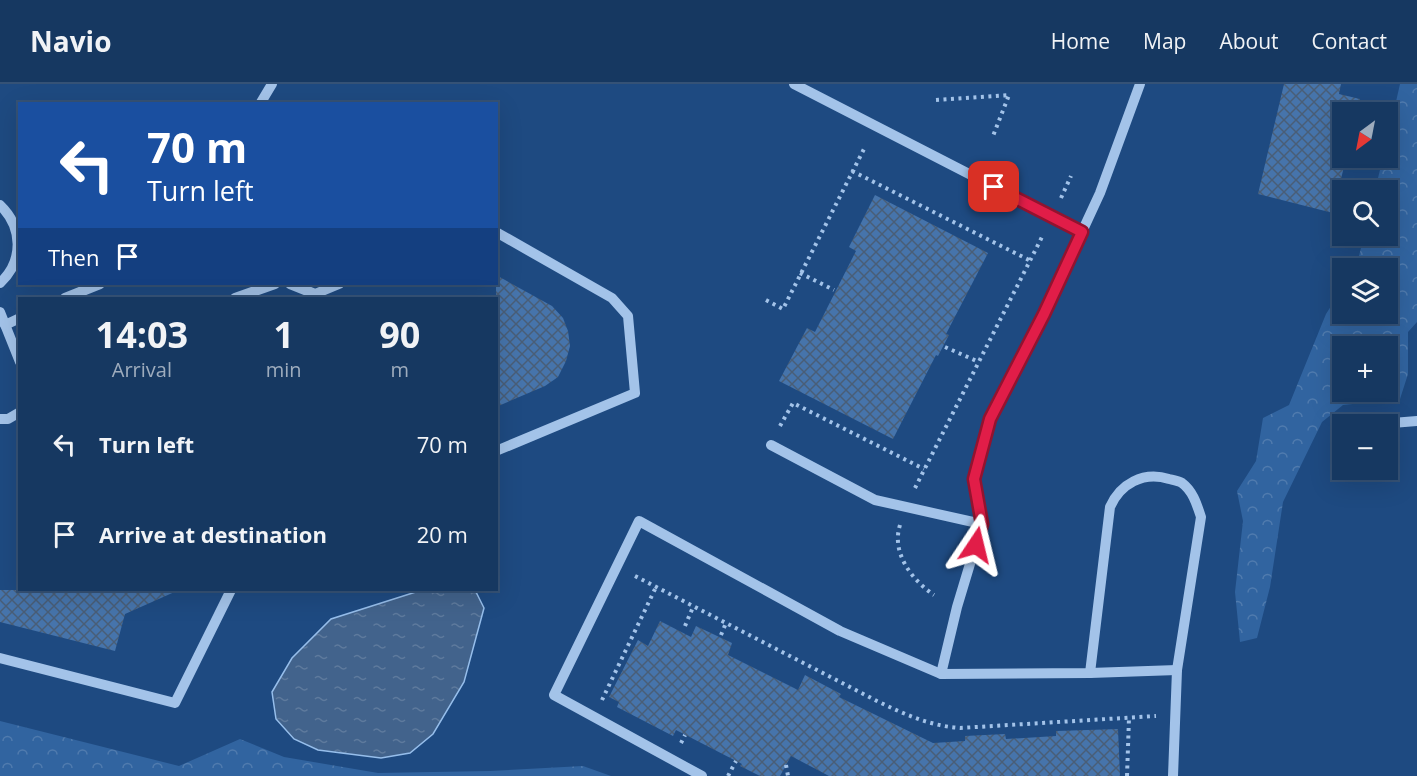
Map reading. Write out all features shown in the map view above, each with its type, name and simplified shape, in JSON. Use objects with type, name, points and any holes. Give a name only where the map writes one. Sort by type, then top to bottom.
[{"type":"street","points":[[261,102],[272,84]]},
{"type":"street","points":[[794,84],[1082,232]]},
{"type":"street","points":[[941,674],[957,608],[982,524],[974,479],[990,419],[1044,314],[1100,193],[1140,84]]},
{"type":"street","points":[[0,205],[8,212],[18,238]]},
{"type":"street","points":[[498,233],[612,298],[628,316],[636,393],[498,450]]},
{"type":"street","points":[[0,283],[11,270],[18,250]]},
{"type":"street","points":[[68,297],[98,285]]},
{"type":"street","points":[[239,297],[272,285]]},
{"type":"street","points":[[292,285],[313,296],[337,285]]},
{"type":"street","points":[[0,312],[18,357]]},
{"type":"street","points":[[5,324],[18,319]]},
{"type":"street","points":[[0,419],[8,419],[18,413]]},
{"type":"street","points":[[1398,423],[1417,422]]},
{"type":"street","points":[[771,445],[875,500],[982,524]]},
{"type":"street","points":[[1090,673],[1110,507],[1115,496],[1125,486],[1142,477],[1161,476],[1182,483],[1194,498],[1201,517],[1178,670],[1173,776]]},
{"type":"street","points":[[702,776],[554,695],[639,521],[840,631],[941,674],[1178,670]]},
{"type":"street","points":[[0,658],[175,703],[231,591]]},
{"type":"path","points":[[936,100],[1009,95],[993,136]]},
{"type":"path","points":[[766,300],[783,309],[865,147]]},
{"type":"path","points":[[852,171],[1031,261]]},
{"type":"path","points":[[934,595],[919,585],[907,568],[899,550],[898,531],[906,507],[924,469],[1031,261],[1071,176]]},
{"type":"path","points":[[800,273],[834,290]]},
{"type":"path","points":[[945,347],[979,362]]},
{"type":"path","points":[[780,426],[793,403],[924,469]]},
{"type":"path","points":[[636,567],[632,574],[693,607],[877,701],[914,718],[943,727],[960,728],[1157,716]]},
{"type":"path","points":[[601,702],[656,587]]},
{"type":"path","points":[[685,626],[693,607]]},
{"type":"path","points":[[721,635],[726,623]]},
{"type":"path","points":[[1127,776],[1129,718]]},
{"type":"path","points":[[728,776],[736,761]]},
{"type":"path","points":[[786,765],[788,776]]},
{"type":"green space","points":[[1400,84],[1417,84],[1417,322],[1408,332],[1408,374],[1398,399],[1398,336],[1332,336],[1332,402],[1372,402],[1343,405],[1322,422],[1283,502],[1270,587],[1257,638],[1240,642],[1235,592],[1243,521],[1237,491],[1256,461],[1263,418],[1289,405],[1326,314],[1332,305],[1332,324],[1398,324],[1398,258],[1358,258],[1362,246],[1398,246],[1398,180],[1378,180],[1380,168],[1398,168],[1398,102],[1396,102]]},
{"type":"green space","points":[[0,721],[179,766],[240,739],[284,757],[378,773],[490,771],[583,766],[611,776],[0,776]]},
{"type":"water","points":[[419,591],[476,591],[484,608],[464,682],[433,734],[410,753],[381,758],[318,750],[294,739],[276,719],[272,692],[292,658],[331,619]]},
{"type":"building","points":[[1284,84],[1341,84],[1339,94],[1360,99],[1359,102],[1332,102],[1332,168],[1344,168],[1341,180],[1332,180],[1332,213],[1258,194]]},
{"type":"building","points":[[875,195],[988,253],[946,334],[949,335],[938,356],[936,355],[893,439],[779,381],[807,328],[815,332],[856,251],[849,247]]},
{"type":"building","points":[[498,276],[552,306],[563,318],[570,346],[558,377],[545,386],[498,406],[498,297],[496,297]]},
{"type":"building","points":[[0,590],[177,591],[125,614],[115,651],[0,622]]},
{"type":"building","points":[[660,621],[691,637],[696,626],[732,643],[728,655],[798,690],[805,675],[841,694],[839,697],[933,743],[965,741],[965,736],[1005,734],[1006,739],[1056,736],[1056,731],[1118,729],[1120,776],[829,776],[791,756],[780,776],[760,776],[740,766],[742,764],[676,730],[673,736],[617,707],[619,702],[609,697],[638,640],[648,646]]},
{"type":"route","points":[[976,545],[982,524],[974,479],[990,419],[1044,314],[1082,232],[994,187]]}]
